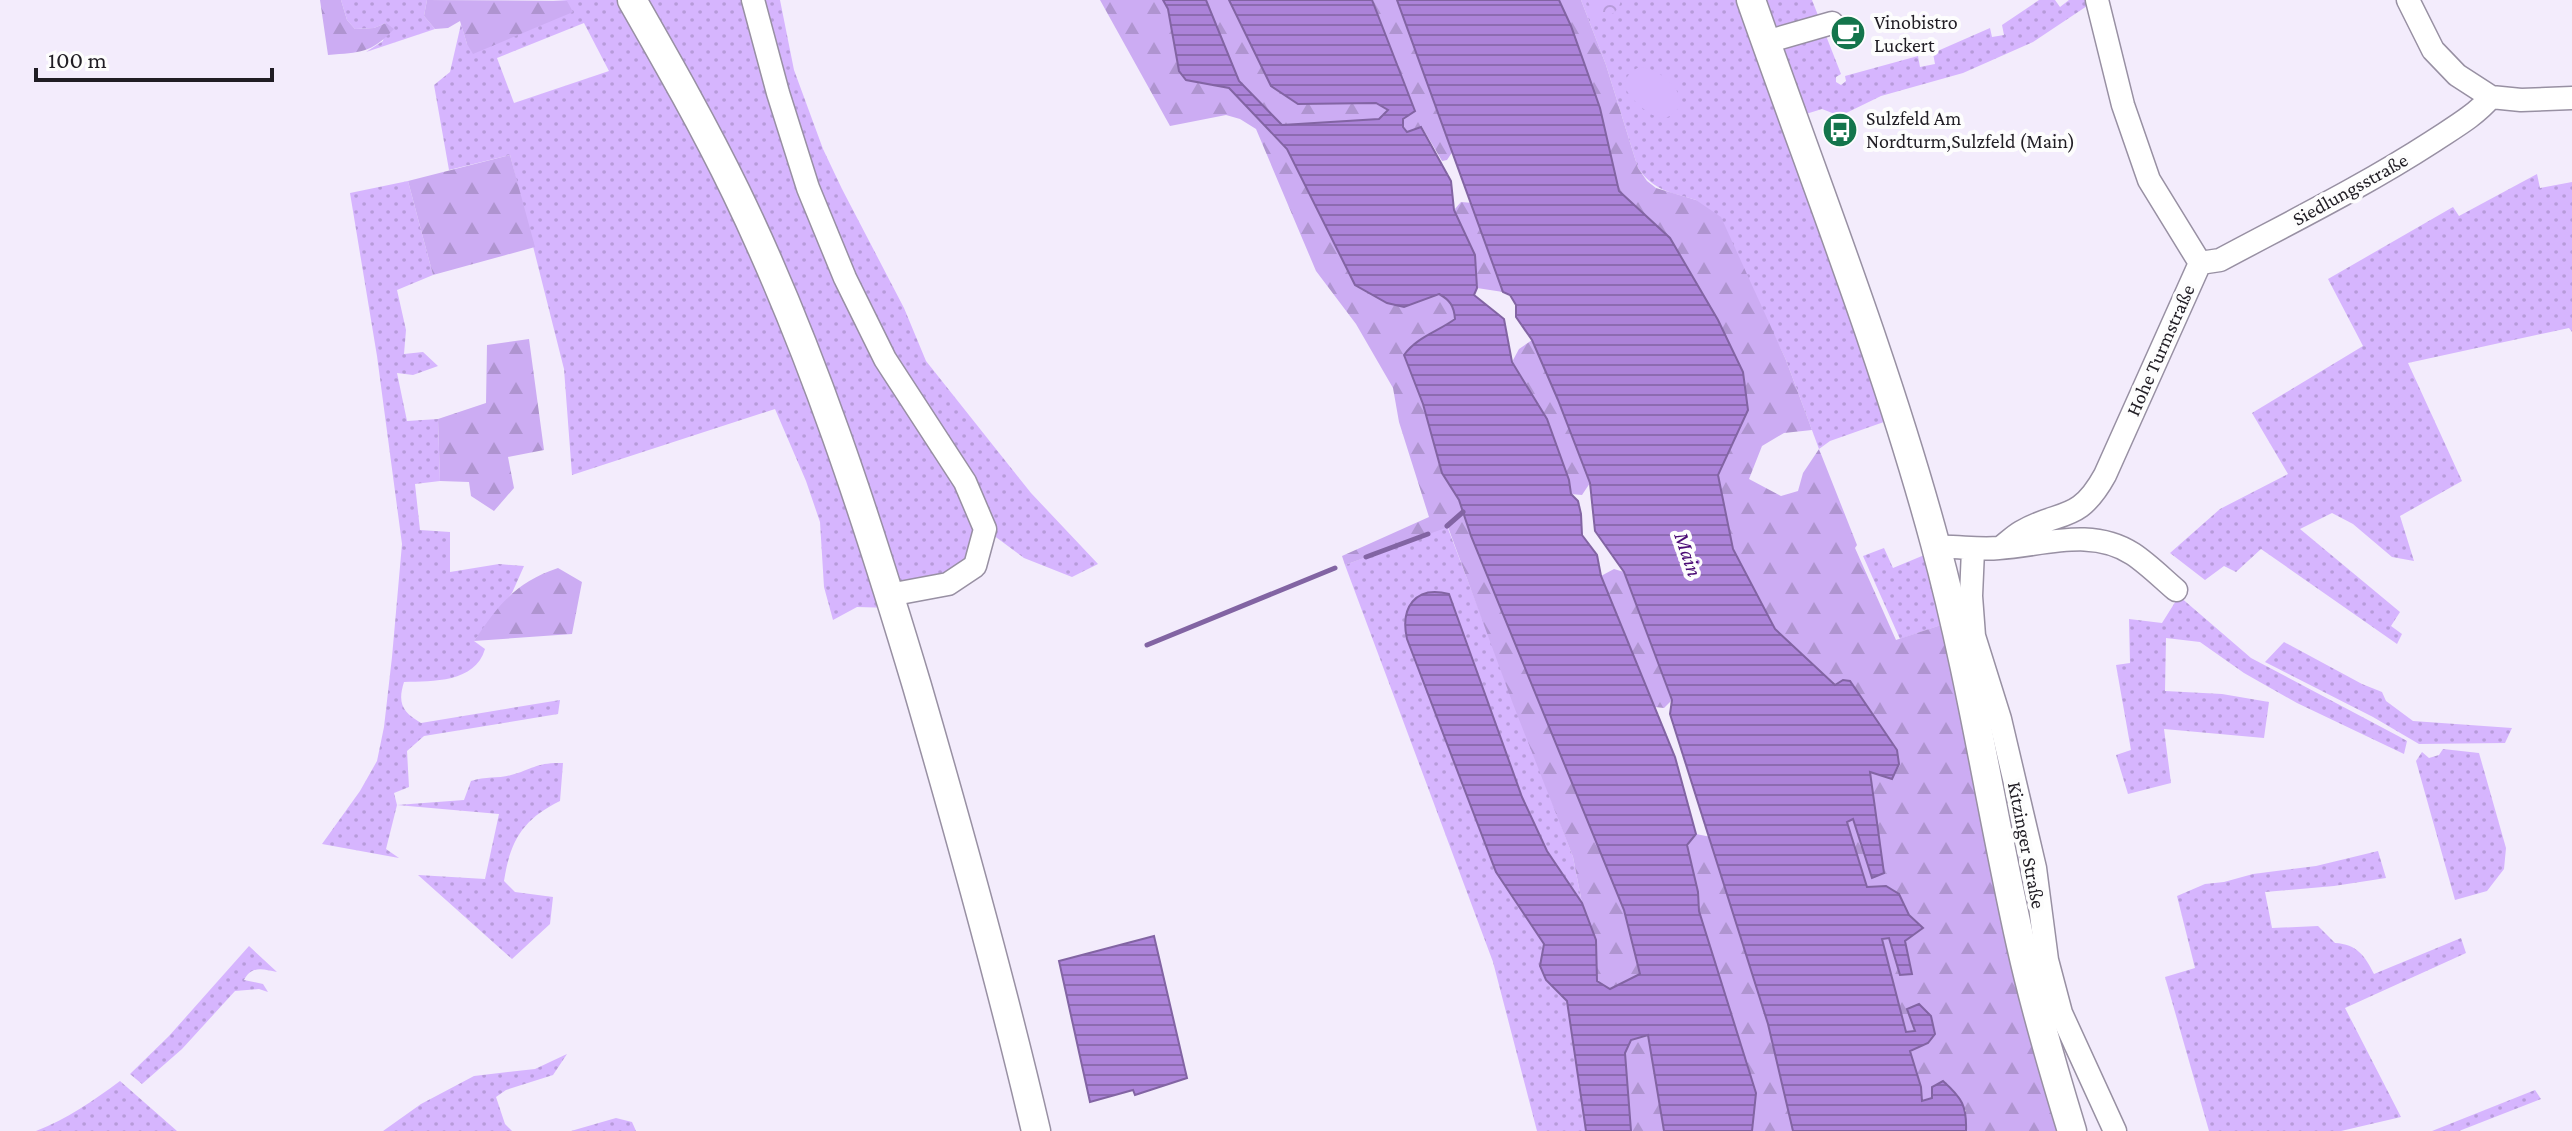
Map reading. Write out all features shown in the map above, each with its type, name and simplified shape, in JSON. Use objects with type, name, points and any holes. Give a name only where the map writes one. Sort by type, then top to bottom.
[{"type":"main road","points":[[632,0],[704,128],[765,257],[842,452],[889,595],[975,888],[1036,1131]]},
{"type":"main road","points":[[1751,0],[1888,385],[1936,547],[2020,944],[2072,1131]]},
{"type":"street","points":[[753,0],[808,188],[845,278],[885,359],[965,482],[985,529],[975,566],[948,584],[889,595]]},
{"type":"street","name":"Hohe Turmstraße","points":[[1936,547],[1955,546],[1973,550],[2000,548],[2021,532],[2076,511],[2091,498],[2105,475],[2200,263],[2149,180],[2123,105],[2097,0]]},
{"type":"street","points":[[2408,0],[2433,50],[2457,75],[2491,97],[2521,100],[2572,98]]},
{"type":"street","points":[[1766,42],[1832,23]]},
{"type":"street","name":"Siedlungsstraße","points":[[2200,263],[2220,260],[2352,191],[2479,111],[2491,97]]},
{"type":"street","points":[[2000,548],[2084,538],[2108,542],[2132,553],[2176,590]]},
{"type":"street","name":"Kitzinger Straße","points":[[1973,550],[1971,596],[1974,636],[2000,719],[2035,868],[2047,960],[2061,1013],[2115,1131]]},
{"type":"green space","points":[[320,0],[341,0],[347,20],[355,29],[374,28],[386,23],[394,29],[364,50],[328,55]]},
{"type":"green space","points":[[341,0],[427,0],[424,16],[435,29],[366,52],[383,41],[386,23],[374,28],[355,29],[347,20]]},
{"type":"green space","points":[[427,0],[567,1],[573,12],[473,54],[460,21],[448,28],[435,29],[424,16]]},
{"type":"green space","points":[[553,0],[780,0],[794,70],[823,149],[904,308],[926,361],[1031,493],[1098,564],[1072,577],[1024,558],[985,529],[975,566],[893,608],[857,607],[833,620],[824,587],[820,522],[775,409],[572,475],[564,369],[510,155],[449,170],[434,85],[450,72],[461,24],[467,44],[567,1]],"holes":[[[584,23],[609,71],[514,103],[497,58]]]},
{"type":"green space","points":[[1100,0],[1163,0],[1186,80],[1229,88],[1287,149],[1355,285],[1404,307],[1439,294],[1450,304],[1455,318],[1421,339],[1404,356],[1423,404],[1442,473],[1459,500],[1624,910],[1640,974],[1609,989],[1597,981],[1596,940],[1582,903],[1573,857],[1448,527],[1345,565],[1342,556],[1429,517],[1399,422],[1393,388],[1356,324],[1316,271],[1256,129],[1226,115],[1170,126]]},
{"type":"green space","points":[[1206,0],[1229,0],[1271,86],[1298,104],[1376,103],[1388,110],[1379,119],[1282,125],[1239,81]]},
{"type":"green space","points":[[1372,0],[1397,0],[1453,151],[1447,160],[1442,161],[1422,127],[1407,132],[1403,127],[1403,120],[1415,110]]},
{"type":"green space","points":[[1559,0],[1581,0],[1606,65],[1638,168],[1656,188],[1696,200],[1721,217],[1786,360],[1812,430],[1784,433],[1762,446],[1749,479],[1781,496],[1798,491],[1803,473],[1819,449],[1857,545],[1855,548],[1896,640],[1950,622],[2067,1131],[1966,1131],[1966,1110],[1932,1098],[1922,1101],[1910,1051],[1928,1043],[1907,1010],[1915,1031],[1906,1032],[1882,938],[1889,937],[1900,975],[1911,974],[1905,941],[1923,928],[1891,888],[1867,887],[1847,822],[1853,818],[1872,878],[1835,686],[1775,629],[1733,549],[1718,475],[1748,410],[1670,238],[1619,191],[1600,108]]},
{"type":"green space","points":[[1581,0],[1812,0],[1841,74],[1836,77],[1836,82],[1841,85],[1846,81],[1845,76],[1918,56],[1920,67],[1935,64],[1933,53],[1990,28],[1992,37],[2004,35],[2002,25],[2039,0],[2055,0],[2060,7],[2069,0],[2096,0],[2033,42],[1963,73],[1881,96],[1840,116],[1822,109],[1793,118],[1898,417],[1830,441],[1819,449],[1786,360],[1765,316],[1696,200],[1657,186],[1638,168],[1606,65]]},
{"type":"green space","points":[[1587,0],[1621,0],[1615,12],[1599,17],[1595,16]]},
{"type":"green space","points":[[1639,67],[1660,74],[1677,91],[1681,104],[1672,115],[1656,117],[1630,96],[1625,81]]},
{"type":"green space","points":[[510,155],[535,247],[433,275],[408,181]]},
{"type":"green space","points":[[2537,174],[2540,188],[2572,182],[2572,332],[2569,328],[2408,363],[2462,481],[2400,516],[2414,561],[2392,557],[2353,524],[2332,513],[2300,529],[2400,612],[2391,626],[2402,634],[2397,644],[2261,549],[2236,572],[2224,566],[2205,580],[2170,553],[2220,509],[2288,474],[2252,413],[2363,346],[2328,279],[2453,207],[2459,216]]},
{"type":"green space","points":[[408,181],[433,275],[397,290],[406,330],[404,354],[423,352],[438,366],[413,375],[397,373],[407,421],[438,419],[440,481],[415,484],[420,530],[450,532],[450,572],[499,564],[524,566],[512,593],[474,641],[485,649],[480,660],[463,674],[452,678],[404,682],[401,696],[403,707],[421,723],[560,700],[558,714],[424,736],[407,751],[409,787],[394,793],[397,805],[386,849],[399,858],[322,844],[360,791],[377,761],[384,727],[402,544],[377,356],[350,193]]},
{"type":"green space","points":[[1461,202],[1473,203],[1503,292],[1477,288],[1475,255],[1454,210]]},
{"type":"green space","points":[[529,339],[544,450],[508,457],[514,488],[494,511],[471,496],[469,482],[440,481],[438,419],[486,403],[487,345]]},
{"type":"green space","points":[[1532,340],[1590,483],[1582,495],[1571,494],[1569,480],[1512,362],[1519,349]]},
{"type":"green space","points":[[1447,526],[1573,857],[1582,903],[1547,851],[1522,797],[1449,595],[1419,596],[1406,616],[1407,639],[1496,872],[1544,944],[1540,966],[1546,980],[1567,1001],[1586,1131],[1537,1131],[1493,962],[1345,565]]},
{"type":"green space","points":[[1884,548],[1893,568],[1934,551],[1950,622],[1900,639],[1863,556]]},
{"type":"green space","points":[[558,568],[582,582],[572,634],[474,641],[491,617],[519,588]]},
{"type":"green space","points":[[1614,569],[1624,572],[1672,700],[1664,708],[1655,707],[1601,576]]},
{"type":"green space","points":[[2179,596],[2251,658],[2407,741],[2404,754],[2297,703],[2244,673],[2200,642],[2166,638],[2165,691],[2222,694],[2269,702],[2264,738],[2164,729],[2171,783],[2128,794],[2116,755],[2131,750],[2116,665],[2130,663],[2129,619],[2162,623]]},
{"type":"green space","points":[[2284,642],[2382,692],[2386,701],[2413,721],[2512,728],[2505,743],[2419,744],[2265,662]]},
{"type":"green space","points":[[2443,749],[2479,753],[2506,848],[2504,869],[2487,891],[2455,900],[2416,761],[2422,752],[2429,758],[2439,755]]},
{"type":"green space","points":[[563,763],[560,801],[536,815],[520,833],[510,854],[504,881],[515,892],[553,897],[550,924],[512,959],[418,875],[485,879],[499,814],[397,805],[464,800],[471,781]]},
{"type":"green space","points":[[1696,834],[1711,837],[1768,1024],[1793,1131],[1752,1131],[1756,1093],[1699,911],[1698,892],[1687,845]]},
{"type":"green space","points":[[2378,851],[2386,878],[2265,892],[2272,928],[2318,926],[2335,943],[2359,952],[2374,974],[2461,938],[2466,953],[2345,1008],[2401,1117],[2341,1131],[2209,1131],[2165,977],[2195,968],[2177,896],[2205,884],[2316,866]]},
{"type":"green space","points":[[249,946],[277,972],[254,970],[244,980],[263,984],[268,992],[259,989],[235,991],[182,1049],[142,1084],[130,1074],[169,1036]]},
{"type":"green space","points":[[1649,1035],[1664,1131],[1631,1131],[1625,1052],[1630,1040]]},
{"type":"green space","points":[[567,1054],[553,1075],[506,1090],[496,1097],[505,1124],[512,1131],[383,1131],[421,1104],[474,1076],[535,1069]]},
{"type":"green space","points":[[120,1081],[177,1131],[36,1131],[80,1109]]},
{"type":"green space","points":[[2535,1090],[2541,1099],[2459,1131],[2432,1131]]},
{"type":"green space","points":[[616,1118],[632,1122],[636,1131],[571,1131]]},
{"type":"water","points":[[1163,0],[1206,0],[1239,81],[1282,125],[1379,119],[1388,110],[1376,103],[1298,104],[1271,86],[1229,0],[1372,0],[1415,111],[1403,119],[1403,127],[1407,132],[1421,127],[1451,181],[1454,210],[1475,255],[1477,288],[1474,295],[1504,319],[1512,362],[1547,419],[1571,494],[1578,501],[1582,535],[1597,555],[1601,576],[1675,757],[1696,834],[1687,845],[1698,892],[1699,911],[1756,1093],[1752,1131],[1664,1131],[1648,1035],[1631,1040],[1625,1053],[1631,1131],[1586,1131],[1567,1001],[1546,980],[1540,966],[1544,944],[1496,872],[1405,628],[1408,609],[1419,596],[1437,592],[1449,594],[1522,797],[1547,851],[1582,903],[1596,940],[1597,981],[1610,989],[1640,974],[1624,910],[1459,500],[1442,473],[1423,404],[1404,355],[1421,339],[1455,319],[1452,307],[1439,294],[1404,307],[1387,303],[1355,285],[1287,149],[1229,88],[1186,80],[1179,71],[1168,9]]},
{"type":"water","name":"Main","points":[[1397,0],[1559,0],[1600,108],[1619,191],[1670,238],[1718,320],[1743,372],[1748,410],[1718,475],[1733,549],[1775,629],[1835,685],[1843,680],[1850,681],[1897,750],[1899,764],[1892,779],[1870,772],[1884,873],[1872,878],[1853,819],[1847,822],[1867,887],[1886,886],[1899,894],[1909,915],[1923,928],[1905,941],[1912,974],[1900,975],[1889,938],[1882,939],[1906,1032],[1915,1031],[1907,1009],[1919,1004],[1931,1016],[1935,1034],[1928,1043],[1910,1051],[1922,1101],[1932,1098],[1932,1087],[1943,1081],[1962,1103],[1966,1131],[1793,1131],[1768,1024],[1670,714],[1672,700],[1624,572],[1595,531],[1590,483],[1532,340],[1516,317],[1516,305],[1510,295],[1503,292]]},
{"type":"water","points":[[1154,936],[1187,1078],[1135,1095],[1133,1090],[1090,1102],[1059,961]]},
{"type":"waterway","points":[[1447,526],[1463,512]]},
{"type":"waterway","points":[[1366,557],[1428,534]]},
{"type":"waterway","points":[[1147,645],[1335,568]]},
{"type":"place","name":"Vinobistro Luckert","points":[[1848,33]]},
{"type":"place","name":"Sulzfeld Am Nordturm,Sulzfeld (Main)","points":[[1840,130]]}]
